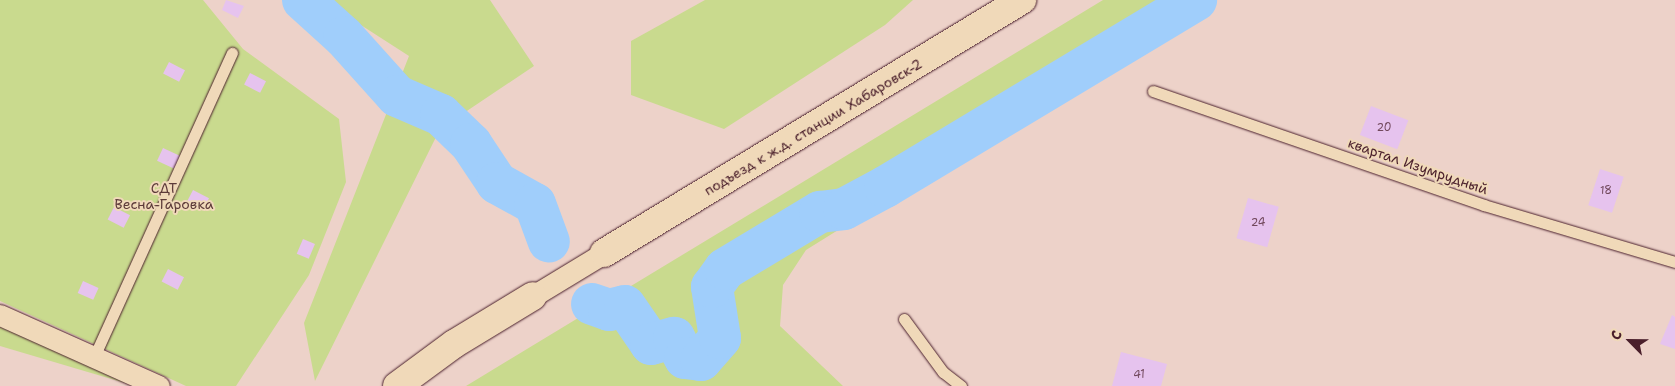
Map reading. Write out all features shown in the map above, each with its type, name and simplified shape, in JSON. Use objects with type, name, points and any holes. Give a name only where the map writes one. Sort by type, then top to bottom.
[{"type":"street","name":"подъезд к ж.д. станции Хабаровск-2","points":[[604,253],[1022,0]]},
{"type":"street","points":[[397,386],[454,344],[604,253]]},
{"type":"street","points":[[0,315],[159,386]]},
{"type":"lane","points":[[94,357],[232,53]]},
{"type":"lane","name":"квартал Изумрудный","points":[[1153,91],[1484,206],[1675,262]]},
{"type":"lane","points":[[904,319],[943,372],[961,386]]},
{"type":"green space","name":"СДТ Весна-Гаровка","points":[[0,0],[203,0],[243,49],[339,119],[346,182],[309,275],[236,386],[186,386],[0,301]]},
{"type":"green space","points":[[322,0],[490,0],[534,66],[440,129],[315,381],[304,323],[409,56]]},
{"type":"green space","points":[[705,0],[913,0],[885,25],[724,129],[631,95],[631,41]]},
{"type":"green space","points":[[1103,0],[1208,0],[806,250],[783,285],[780,326],[843,386],[466,386]]},
{"type":"green space","points":[[0,324],[135,386],[0,346]]},
{"type":"building","points":[[226,0],[244,6],[238,18],[222,10]]},
{"type":"building","points":[[169,62],[185,70],[179,82],[163,74]]},
{"type":"building","points":[[250,73],[266,81],[260,93],[244,85]]},
{"type":"building","points":[[1371,106],[1408,120],[1397,149],[1360,135]]},
{"type":"building","points":[[163,148],[180,156],[174,169],[157,161]]},
{"type":"building","points":[[1600,169],[1624,177],[1612,213],[1588,205]]},
{"type":"building","points":[[193,190],[209,198],[203,210],[187,202]]},
{"type":"building","points":[[1248,198],[1279,207],[1267,247],[1236,238]]},
{"type":"building","points":[[114,207],[130,215],[124,228],[108,219]]},
{"type":"building","points":[[303,239],[315,244],[309,259],[297,254]]},
{"type":"building","points":[[168,269],[184,277],[178,290],[162,281]]},
{"type":"building","points":[[83,281],[99,288],[93,300],[78,293]]},
{"type":"building","points":[[1672,315],[1675,317],[1675,349],[1660,344]]},
{"type":"building","points":[[1121,352],[1167,364],[1161,386],[1112,386]]},
{"type":"waterway","points":[[303,0],[344,37],[397,96],[441,115],[471,144],[497,183],[535,204],[549,242]]},
{"type":"waterway","points":[[592,304],[609,310],[625,306],[651,344],[674,338],[685,358],[701,360],[720,338],[712,287],[725,269],[820,212],[844,209],[885,187],[1196,0]]}]
